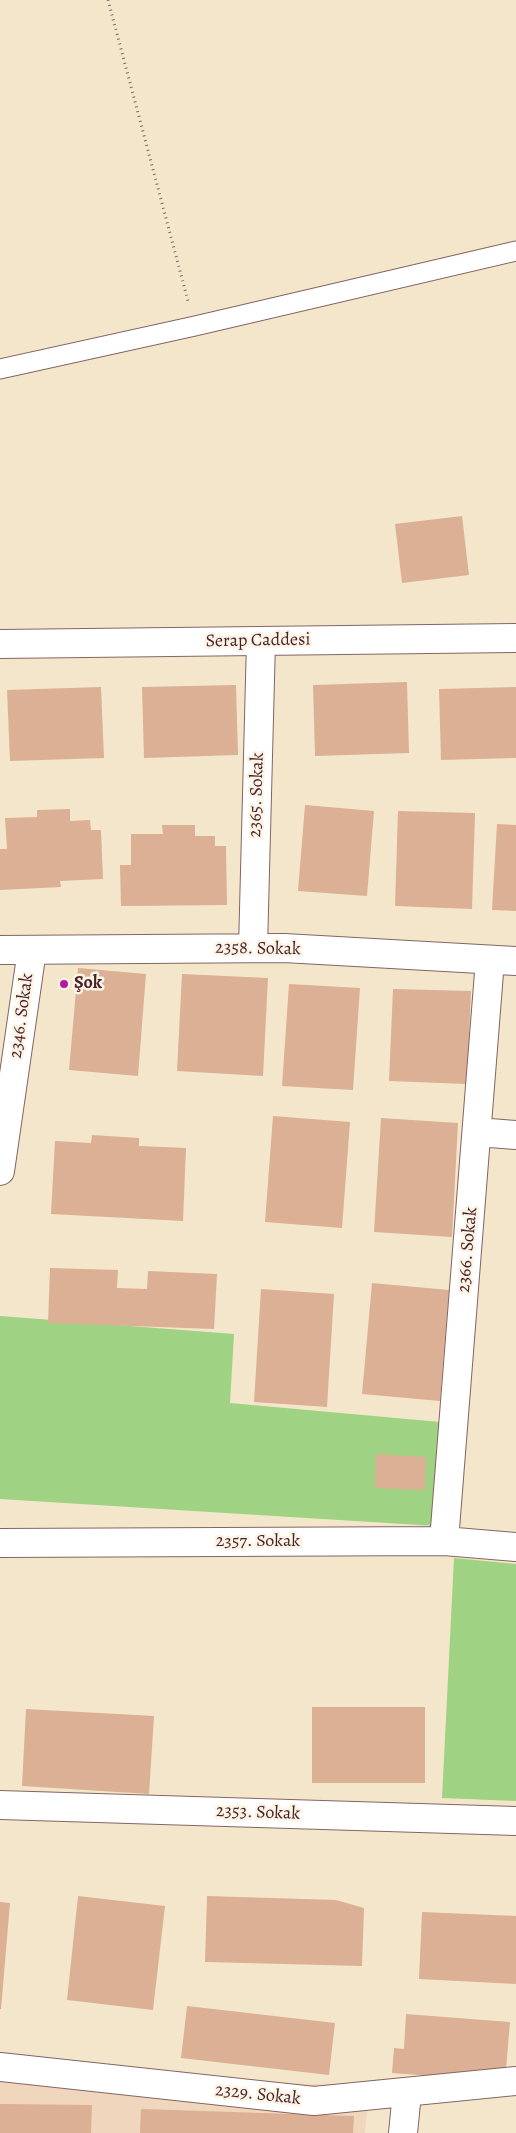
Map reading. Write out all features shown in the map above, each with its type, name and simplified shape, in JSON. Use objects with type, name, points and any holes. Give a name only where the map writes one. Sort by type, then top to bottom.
[{"type":"street","name":"Serap Caddesi","points":[[0,644],[516,638]]},
{"type":"street","name":"2365. Sokak","points":[[253,948],[261,641]]},
{"type":"street","name":"2358. Sokak","points":[[0,950],[253,948],[503,960]]},
{"type":"street","name":"2346. Sokak","points":[[0,1170],[32,950]]},
{"type":"street","name":"2366. Sokak","points":[[444,1541],[477,1132],[503,960]]},
{"type":"street","points":[[477,1132],[516,1135]]},
{"type":"street","name":"2357. Sokak","points":[[0,1542],[444,1541],[516,1547]]},
{"type":"street","name":"2353. Sokak","points":[[0,1805],[516,1821]]},
{"type":"street","name":"2329. Sokak","points":[[0,2067],[314,2101],[516,2081]]},
{"type":"street","points":[[403,2133],[407,2092]]},
{"type":"lane","points":[[0,369],[195,326],[516,250]]},
{"type":"path","points":[[108,0],[195,326]]},
{"type":"shaded area","points":[[0,2073],[369,2086],[365,2133],[0,2133]]},
{"type":"green space","points":[[0,1316],[234,1334],[230,1403],[440,1422],[436,1526],[0,1499]]},
{"type":"green space","points":[[454,1558],[516,1564],[516,1801],[442,1798]]},
{"type":"building","points":[[462,516],[469,575],[402,583],[395,524]]},
{"type":"building","points":[[407,682],[409,753],[315,756],[313,685]]},
{"type":"building","points":[[236,685],[238,755],[144,758],[142,687]]},
{"type":"building","points":[[101,687],[104,758],[10,761],[7,690]]},
{"type":"building","points":[[516,687],[516,758],[441,760],[439,689]]},
{"type":"building","points":[[305,805],[374,811],[367,896],[298,891]]},
{"type":"building","points":[[70,809],[70,821],[90,820],[91,830],[101,830],[103,879],[60,881],[61,887],[0,890],[0,849],[7,849],[5,818],[37,817],[37,810]]},
{"type":"building","points":[[398,811],[475,813],[472,909],[395,906]]},
{"type":"building","points":[[497,824],[516,825],[516,911],[492,910]]},
{"type":"building","points":[[162,825],[195,825],[195,836],[215,836],[215,846],[226,846],[227,905],[121,906],[120,865],[131,865],[131,834],[163,834]]},
{"type":"building","points":[[78,968],[146,974],[138,1076],[69,1070]]},
{"type":"building","points":[[182,974],[268,978],[263,1076],[177,1071]]},
{"type":"building","points":[[289,984],[360,988],[353,1090],[282,1086]]},
{"type":"building","points":[[393,989],[471,991],[467,1084],[389,1081]]},
{"type":"building","points":[[273,1116],[350,1122],[342,1228],[265,1222]]},
{"type":"building","points":[[381,1118],[458,1123],[452,1237],[374,1232]]},
{"type":"building","points":[[92,1135],[139,1138],[139,1146],[186,1148],[183,1221],[51,1214],[55,1141],[91,1143]]},
{"type":"building","points":[[50,1268],[118,1270],[117,1288],[147,1289],[148,1271],[217,1274],[214,1329],[48,1323]]},
{"type":"building","points":[[372,1283],[449,1290],[440,1401],[362,1394]]},
{"type":"building","points":[[261,1289],[334,1294],[327,1407],[254,1402]]},
{"type":"building","points":[[376,1454],[426,1457],[425,1490],[375,1488]]},
{"type":"building","points":[[312,1707],[425,1707],[425,1783],[312,1783]]},
{"type":"building","points":[[26,1709],[154,1716],[149,1794],[22,1786]]},
{"type":"building","points":[[78,1896],[165,1906],[153,2010],[67,2000]]},
{"type":"building","points":[[207,1896],[336,1900],[364,1908],[362,1966],[205,1962]]},
{"type":"building","points":[[0,1902],[10,1903],[1,2009],[0,2009]]},
{"type":"building","points":[[422,1912],[516,1916],[516,1984],[419,1979]]},
{"type":"building","points":[[187,2006],[335,2023],[329,2075],[181,2058]]},
{"type":"building","points":[[406,2014],[510,2022],[505,2081],[392,2073],[394,2048],[404,2049]]},
{"type":"building","points":[[0,2104],[92,2105],[91,2133],[0,2133]]},
{"type":"building","points":[[141,2109],[354,2116],[353,2133],[140,2133]]},
{"type":"place","name":"Şok","points":[[64,984]]}]
